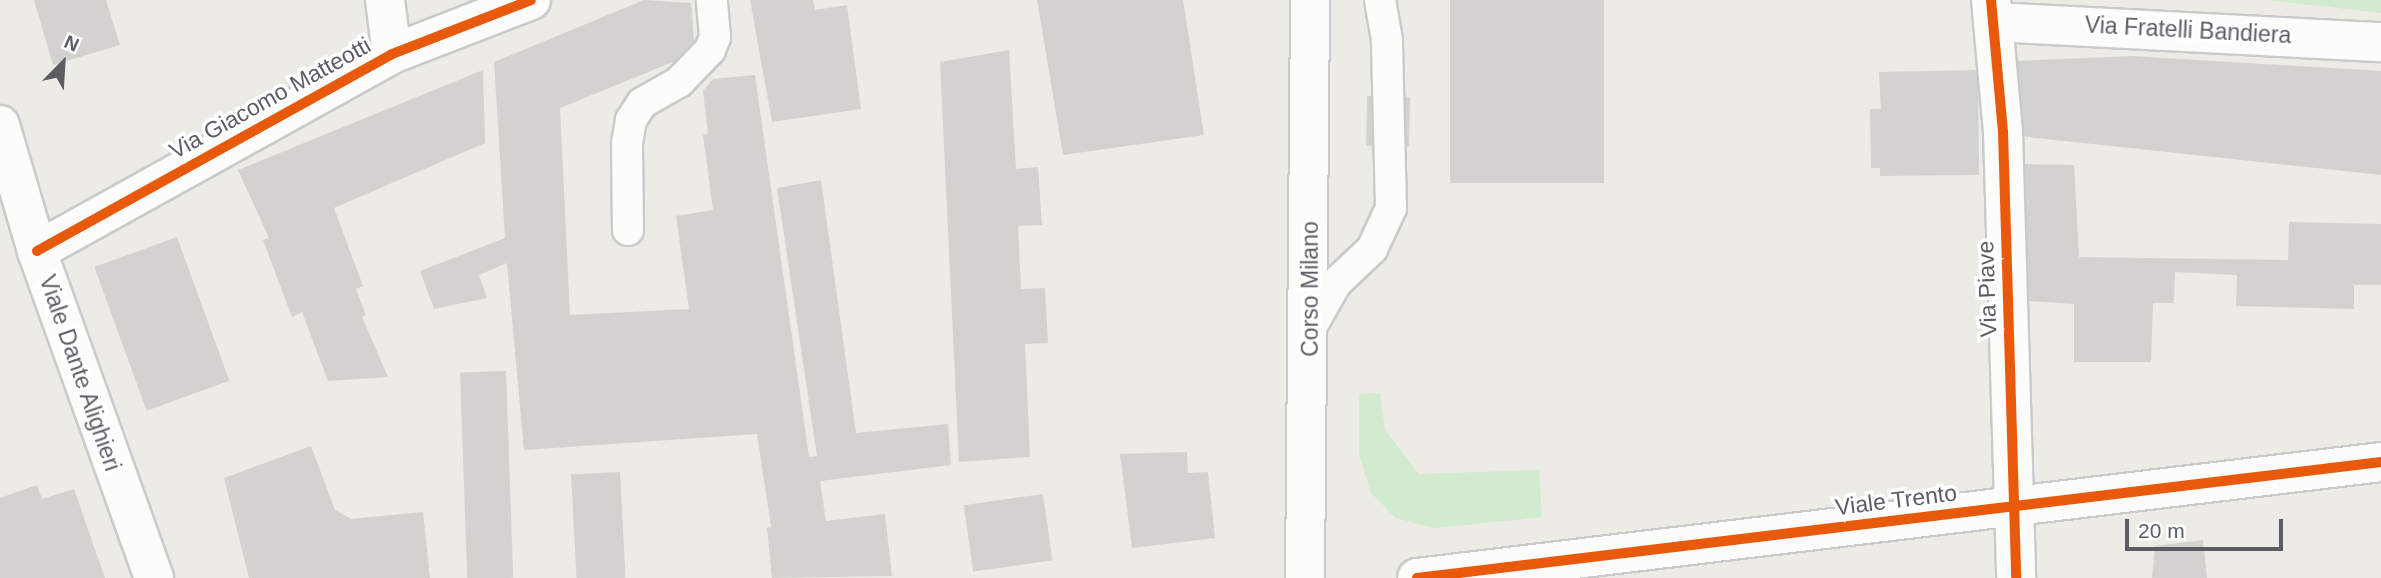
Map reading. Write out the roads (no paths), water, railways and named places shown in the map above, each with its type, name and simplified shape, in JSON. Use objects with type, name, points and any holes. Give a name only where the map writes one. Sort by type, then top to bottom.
[{"type":"street","points":[[385,0],[392,54]]},
{"type":"street","name":"Via Giacomo Matteotti","points":[[37,251],[392,54],[531,0]]},
{"type":"street","name":"Corso Milano","points":[[1305,578],[1310,329],[1310,0]]},
{"type":"street","name":"Via Fratelli Bandiera","points":[[1992,11],[2381,41]]},
{"type":"street","name":"Via Piave","points":[[1992,11],[2003,132],[2016,578]]},
{"type":"street","name":"Viale Dante Alighieri","points":[[0,125],[37,251],[154,578]]},
{"type":"street","name":"Viale Trento","points":[[1417,578],[2381,461]]},
{"type":"lane","points":[[628,230],[627,143],[631,120],[642,103],[679,82],[710,50],[715,37],[712,0]]},
{"type":"lane","points":[[1310,329],[1336,284],[1372,249],[1391,208],[1387,40],[1380,0]]}]
